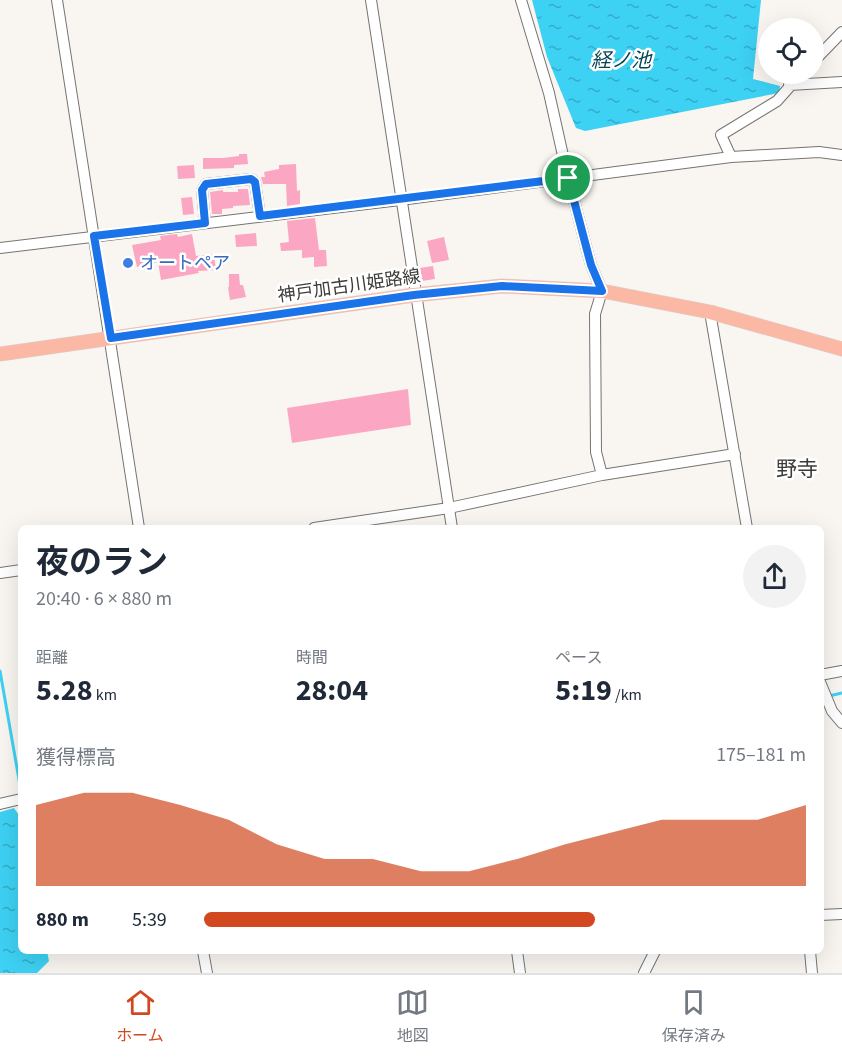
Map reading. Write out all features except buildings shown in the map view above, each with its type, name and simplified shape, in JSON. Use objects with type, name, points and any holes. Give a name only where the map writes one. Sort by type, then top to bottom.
[{"type":"main road","name":"神戸加古川姫路線","points":[[0,354],[414,295],[502,286],[602,291],[710,312],[842,349]]},
{"type":"street","points":[[57,0],[139,525]]},
{"type":"street","points":[[371,0],[414,295],[452,525]]},
{"type":"street","points":[[522,0],[549,93],[591,265],[602,291],[595,314],[596,452],[602,475]]},
{"type":"street","points":[[824,51],[842,32]]},
{"type":"street","points":[[731,157],[721,135],[777,101],[789,85],[842,82]]},
{"type":"street","points":[[0,248],[731,157],[819,152],[842,155]]},
{"type":"street","points":[[205,223],[202,190],[206,184],[251,179],[255,182],[260,216]]},
{"type":"street","points":[[710,312],[747,525]]},
{"type":"street","points":[[334,525],[449,508],[602,475],[735,454]]},
{"type":"street","points":[[0,573],[18,570]]},
{"type":"street","points":[[824,674],[842,671]]},
{"type":"street","points":[[824,691],[832,711],[842,723]]},
{"type":"street","points":[[0,804],[18,800]]},
{"type":"street","points":[[824,915],[842,914]]},
{"type":"street","points":[[204,954],[207,973]]},
{"type":"street","points":[[517,954],[520,973]]},
{"type":"street","points":[[644,973],[654,954]]},
{"type":"street","points":[[810,954],[812,973]]},
{"type":"water","name":"経ノ池","points":[[532,0],[761,0],[753,79],[758,80],[758,84],[780,86],[779,93],[585,131],[576,128],[547,57]]},
{"type":"water","points":[[14,808],[18,814],[18,954],[48,954],[49,961],[37,973],[0,973],[0,812]]},
{"type":"waterway","points":[[0,671],[18,774]]},
{"type":"waterway","points":[[829,696],[842,693]]},
{"type":"place","name":"オートペア","points":[[128,263]]},
{"type":"district","name":"野寺","points":[[797,469]]},
{"type":"route","points":[[568,178],[591,265],[602,291],[502,286],[414,295],[111,338],[94,236],[205,223],[202,190],[206,184],[251,179],[255,182],[260,216],[568,178]]}]
